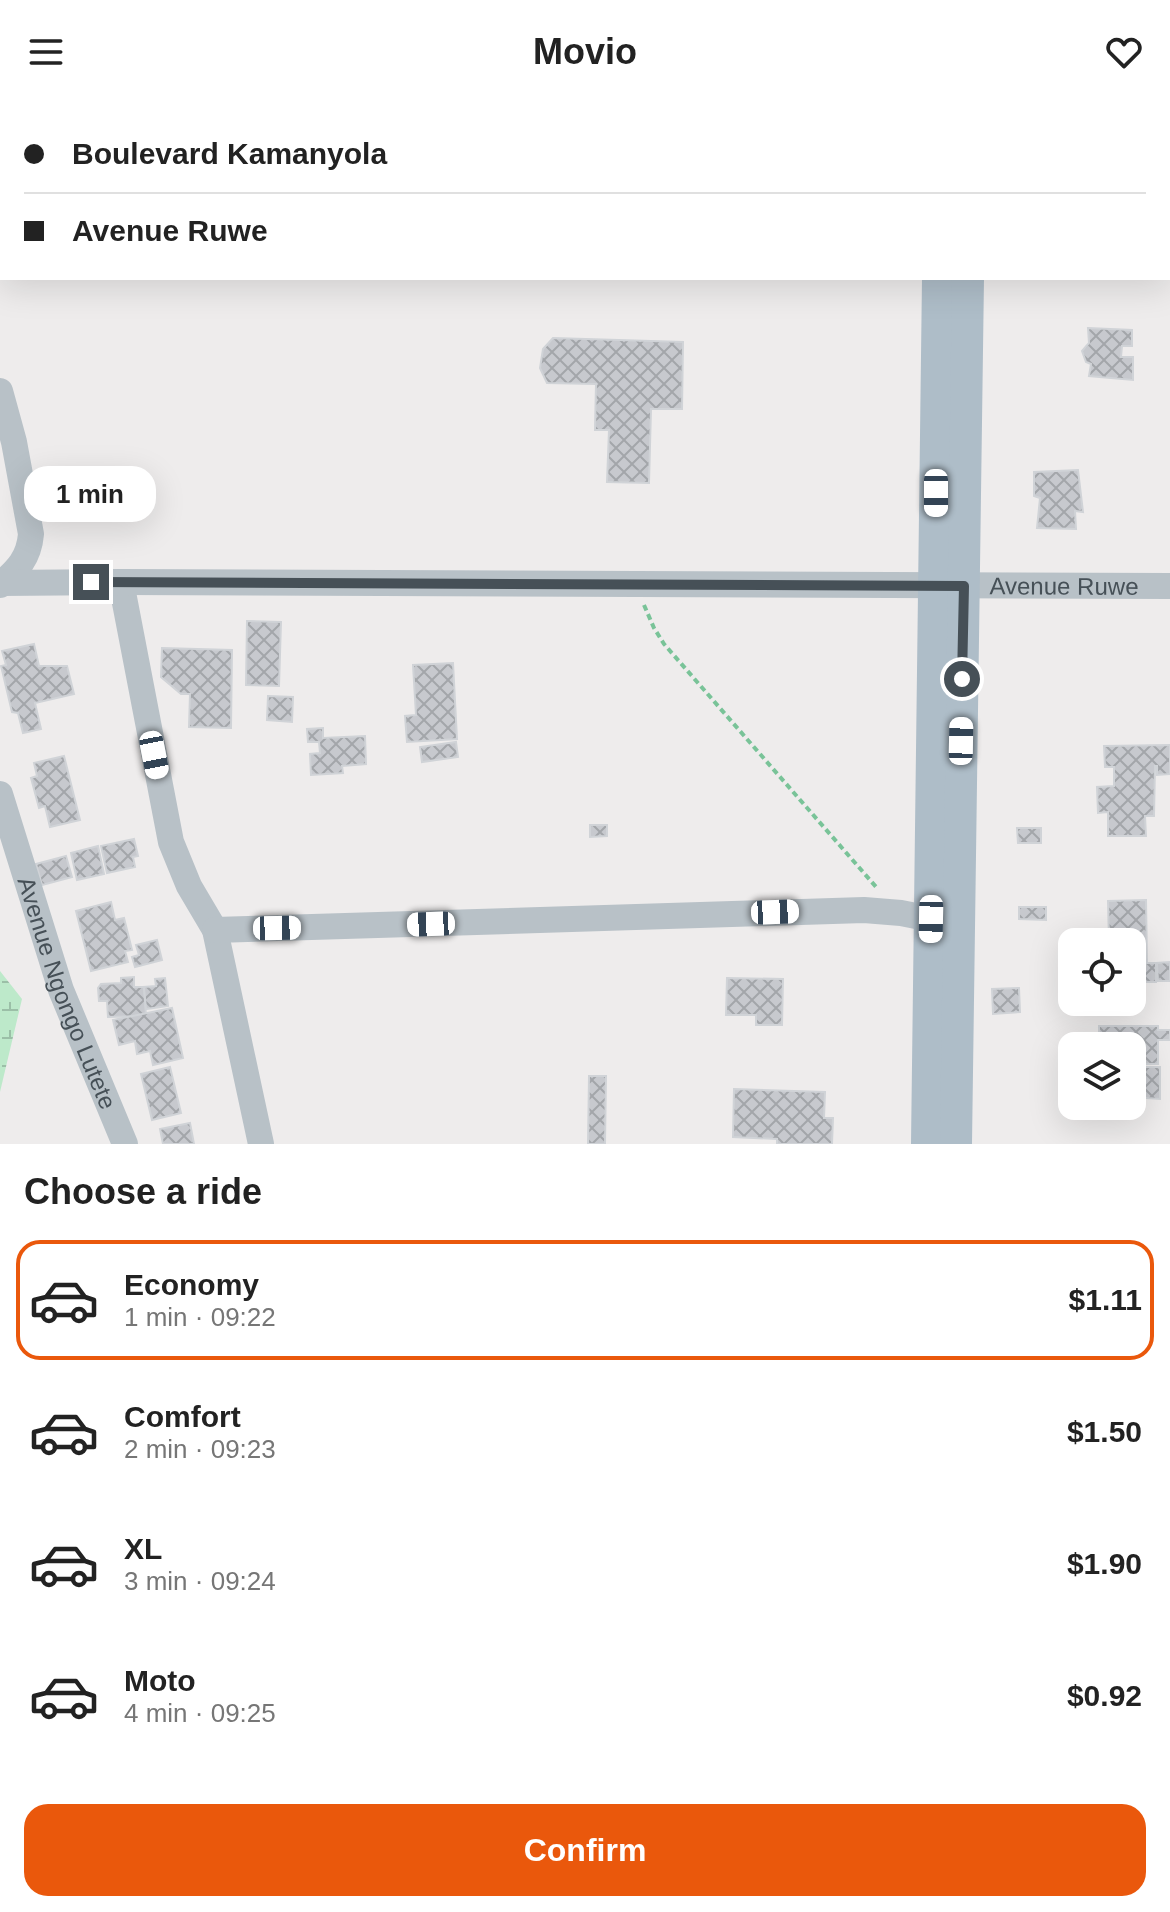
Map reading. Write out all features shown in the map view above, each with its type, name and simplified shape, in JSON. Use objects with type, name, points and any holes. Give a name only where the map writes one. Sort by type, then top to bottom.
[{"type":"main road","points":[[938,280],[949,586],[956,1144]]},
{"type":"main road","points":[[927,1144],[916,916],[949,586],[968,280]]},
{"type":"street","points":[[0,391],[14,442],[31,534],[24,561],[1,584]]},
{"type":"street","points":[[121,582],[171,842],[189,886],[215,930],[261,1144]]},
{"type":"street","name":"Avenue Ruwe","points":[[1,584],[1170,586]]},
{"type":"street","name":"Avenue Ngongo Lutete","points":[[0,794],[61,990],[125,1144]]},
{"type":"street","points":[[215,930],[864,910],[916,916]]},
{"type":"path","points":[[642,584],[645,608],[664,644],[847,855],[916,916]]},
{"type":"green space","points":[[0,971],[22,999],[0,1092]]},
{"type":"building","points":[[1088,328],[1132,330],[1132,346],[1122,346],[1121,357],[1133,357],[1133,380],[1089,376],[1091,364],[1086,362],[1082,351],[1089,343]]},
{"type":"building","points":[[553,338],[683,342],[682,409],[651,409],[649,483],[607,482],[609,430],[595,430],[596,384],[547,383],[540,368],[543,349]]},
{"type":"building","points":[[1078,470],[1083,512],[1075,511],[1076,529],[1037,528],[1040,498],[1034,496],[1034,472]]},
{"type":"building","points":[[247,621],[281,622],[279,686],[246,685]]},
{"type":"building","points":[[34,644],[39,666],[67,666],[74,694],[35,703],[41,729],[23,733],[18,713],[12,712],[1,666],[6,665],[2,651]]},
{"type":"building","points":[[162,648],[232,650],[231,728],[189,727],[190,694],[181,694],[161,677]]},
{"type":"building","points":[[453,663],[457,739],[407,742],[405,716],[416,715],[413,665]]},
{"type":"building","points":[[268,696],[293,697],[292,722],[267,720]]},
{"type":"building","points":[[323,728],[323,738],[365,736],[366,764],[342,766],[343,773],[311,775],[310,754],[320,753],[319,742],[308,742],[307,729]]},
{"type":"building","points":[[456,742],[458,757],[422,762],[420,747]]},
{"type":"building","points":[[1170,745],[1170,774],[1157,775],[1155,766],[1154,816],[1145,816],[1146,836],[1108,836],[1108,812],[1098,813],[1097,787],[1114,786],[1114,767],[1105,767],[1104,746]]},
{"type":"building","points":[[64,756],[80,820],[50,827],[45,806],[39,808],[31,778],[37,776],[34,763]]},
{"type":"building","points":[[590,825],[607,825],[607,836],[590,837]]},
{"type":"building","points":[[1017,828],[1041,828],[1041,843],[1018,843]]},
{"type":"building","points":[[134,839],[138,856],[133,857],[135,867],[107,873],[101,846]]},
{"type":"building","points":[[98,846],[104,874],[77,880],[71,853]]},
{"type":"building","points":[[66,856],[72,877],[42,885],[36,864]]},
{"type":"building","points":[[1146,900],[1147,963],[1156,963],[1156,982],[1146,982],[1146,928],[1109,928],[1108,901]]},
{"type":"building","points":[[111,902],[115,920],[124,918],[132,950],[125,951],[128,962],[91,971],[76,911]]},
{"type":"building","points":[[1019,907],[1046,907],[1046,920],[1019,919]]},
{"type":"building","points":[[157,940],[162,960],[135,967],[132,957],[139,955],[136,945]]},
{"type":"building","points":[[1170,962],[1170,981],[1158,981],[1157,963]]},
{"type":"building","points":[[134,977],[134,987],[144,987],[146,1016],[108,1017],[107,1001],[99,1001],[98,988],[101,984],[121,983],[121,978]]},
{"type":"building","points":[[165,978],[168,1006],[146,1009],[144,987],[156,986],[155,979]]},
{"type":"building","points":[[727,978],[783,979],[782,1025],[756,1025],[756,1015],[726,1015]]},
{"type":"building","points":[[1019,988],[1020,1012],[993,1014],[992,989]]},
{"type":"building","points":[[172,1008],[183,1058],[153,1065],[150,1051],[137,1054],[135,1041],[119,1045],[113,1020]]},
{"type":"building","points":[[1099,1026],[1158,1026],[1158,1030],[1170,1030],[1170,1040],[1158,1040],[1158,1064],[1146,1064],[1146,1032],[1099,1032]]},
{"type":"building","points":[[170,1067],[181,1113],[152,1120],[141,1074]]},
{"type":"building","points":[[1146,1067],[1160,1067],[1160,1099],[1146,1098]]},
{"type":"building","points":[[589,1076],[606,1076],[605,1144],[588,1144]]},
{"type":"building","points":[[734,1089],[825,1092],[824,1118],[833,1118],[832,1144],[777,1144],[777,1139],[733,1137]]},
{"type":"building","points":[[190,1123],[194,1144],[163,1144],[160,1129]]},
{"type":"route","points":[[91,582],[964,586],[962,679]]}]
